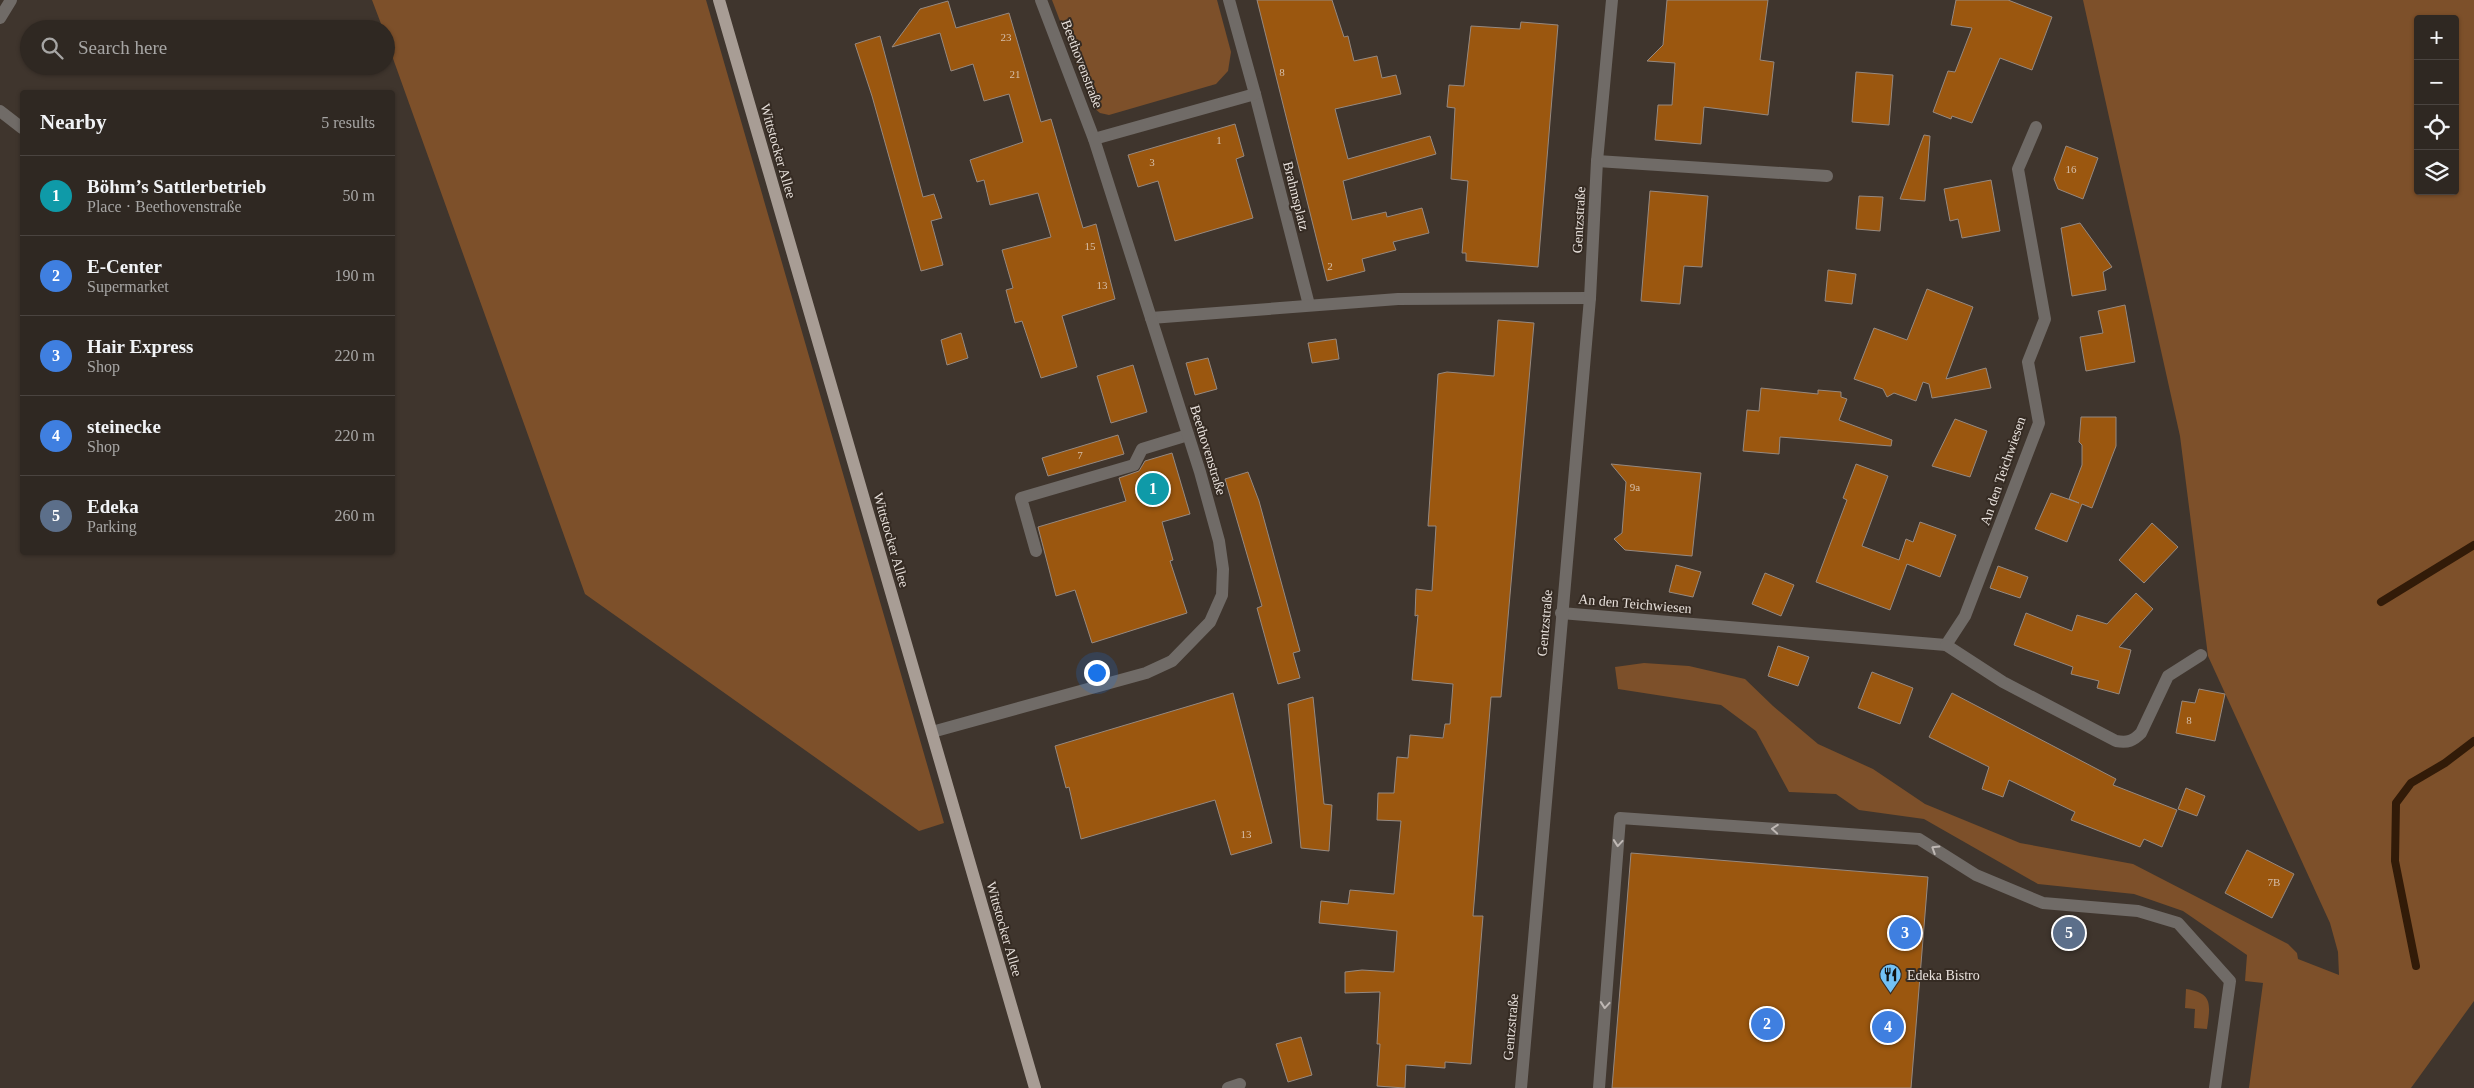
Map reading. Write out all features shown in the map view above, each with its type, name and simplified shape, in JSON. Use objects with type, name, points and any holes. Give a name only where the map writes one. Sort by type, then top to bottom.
[{"type":"main road","name":"Wittstocker Allee","points":[[719,0],[1035,1088]]},
{"type":"street","points":[[0,18],[11,0]]},
{"type":"street","name":"Beethovenstraße","points":[[932,732],[1146,673],[1172,661],[1210,622],[1222,596],[1222,561],[1219,541],[1188,435],[1094,139],[1041,0]]},
{"type":"street","name":"Brahmsplatz","points":[[1229,0],[1309,305]]},
{"type":"street","name":"Gentzstraße","points":[[1521,1088],[1590,298],[1597,161],[1612,0]]},
{"type":"street","points":[[1094,139],[1255,94]]},
{"type":"street","points":[[0,111],[20,126]]},
{"type":"street","name":"An den Teichwiesen","points":[[1946,645],[1965,616],[2039,422],[2028,362],[2045,319],[2018,169],[2036,127]]},
{"type":"street","points":[[1597,161],[1827,176]]},
{"type":"street","points":[[1151,318],[1398,299],[1590,298]]},
{"type":"street","points":[[1036,551],[1021,498],[1134,465],[1142,449],[1188,435]]},
{"type":"street","name":"An den Teichwiesen","points":[[1561,613],[1946,645],[2004,682],[2116,741],[2126,742],[2134,740],[2141,733],[2168,676],[2201,655]]},
{"type":"street","points":[[1599,1088],[1620,818],[1919,839],[1976,875],[2043,903],[2138,911],[2178,923],[2230,981],[2215,1088]]},
{"type":"shaded area","points":[[372,0],[706,0],[944,823],[919,831],[585,594],[395,64],[395,20],[380,20]]},
{"type":"shaded area","points":[[1052,0],[1217,0],[1231,52],[1228,71],[1216,84],[1109,115],[1100,113],[1093,107]]},
{"type":"shaded area","points":[[2083,0],[2474,0],[2474,1001],[2411,1088],[2249,1088],[2263,983],[2245,981],[2247,955],[2183,911],[2134,894],[2038,884],[1924,819],[1859,810],[1836,794],[1789,792],[1756,731],[1721,705],[1618,689],[1615,667],[1644,663],[1689,666],[1745,679],[1773,706],[1818,744],[1873,769],[1925,804],[2020,843],[2133,864],[2288,944],[2297,953],[2298,959],[2339,975],[2338,952],[2330,923],[2208,656],[2180,436]]},
{"type":"shaded area","points":[[2186,989],[2206,997],[2209,1007],[2207,1029],[2194,1028],[2195,1009],[2185,1008]]},
{"type":"building","points":[[1257,0],[1332,0],[1344,37],[1348,36],[1354,61],[1377,56],[1382,78],[1396,75],[1401,94],[1335,109],[1348,159],[1430,136],[1436,154],[1343,181],[1352,220],[1386,212],[1387,217],[1422,208],[1429,233],[1393,242],[1396,250],[1362,259],[1365,271],[1327,281]]},
{"type":"building","points":[[1667,0],[1768,0],[1760,60],[1774,62],[1768,115],[1704,107],[1701,144],[1655,140],[1658,105],[1672,105],[1675,63],[1647,61],[1663,45]]},
{"type":"building","points":[[1956,0],[2008,0],[2052,17],[2032,70],[2000,58],[1972,123],[1952,116],[1951,119],[1933,112],[1948,71],[1955,72],[1972,28],[1951,25]]},
{"type":"building","points":[[948,1],[956,28],[1009,13],[1041,122],[1051,119],[1083,228],[1096,224],[1115,299],[1062,316],[1077,367],[1041,378],[1022,321],[1015,323],[1006,290],[1013,288],[1002,250],[1051,237],[1038,193],[990,205],[984,180],[977,182],[970,160],[1023,142],[1009,94],[984,101],[973,64],[951,71],[940,33],[892,47],[920,9]]},
{"type":"building","points":[[1521,22],[1558,25],[1538,267],[1466,261],[1466,253],[1462,253],[1468,181],[1451,179],[1455,108],[1447,107],[1449,85],[1464,86],[1471,26],[1520,29]]},
{"type":"building","points":[[880,36],[923,197],[934,194],[942,218],[931,221],[943,265],[921,271],[872,96],[855,44]]},
{"type":"building","points":[[1856,72],[1893,75],[1889,125],[1852,122]]},
{"type":"building","points":[[1235,124],[1244,156],[1236,159],[1253,218],[1175,241],[1158,181],[1138,187],[1128,155]]},
{"type":"building","points":[[1924,135],[1930,136],[1925,201],[1900,199]]},
{"type":"building","points":[[2066,146],[2098,158],[2083,199],[2058,189],[2054,179]]},
{"type":"building","points":[[1991,180],[2000,231],[1962,238],[1958,219],[1950,221],[1944,189]]},
{"type":"building","points":[[1650,191],[1708,196],[1702,267],[1684,266],[1680,304],[1641,301]]},
{"type":"building","points":[[1859,196],[1883,197],[1880,231],[1856,229]]},
{"type":"building","points":[[2080,223],[2112,267],[2103,272],[2106,290],[2072,296],[2061,228]]},
{"type":"building","points":[[1828,270],[1856,274],[1852,304],[1825,301]]},
{"type":"building","points":[[1927,289],[1973,307],[1946,379],[1986,368],[1991,388],[1932,398],[1929,384],[1923,382],[1916,401],[1894,393],[1887,397],[1883,389],[1854,379],[1874,328],[1907,340]]},
{"type":"building","points":[[2125,305],[2135,362],[2086,371],[2080,337],[2103,333],[2098,311]]},
{"type":"building","points":[[1498,320],[1534,323],[1501,697],[1491,697],[1473,916],[1483,916],[1471,1064],[1445,1062],[1445,1068],[1406,1065],[1405,1088],[1377,1086],[1380,1044],[1377,1044],[1380,992],[1345,993],[1345,972],[1362,970],[1394,972],[1397,931],[1319,923],[1321,901],[1348,904],[1350,890],[1394,894],[1401,821],[1377,820],[1378,793],[1394,793],[1397,757],[1408,758],[1410,735],[1443,738],[1445,724],[1450,724],[1453,684],[1412,680],[1418,615],[1415,616],[1416,589],[1432,591],[1436,526],[1428,526],[1438,374],[1447,372],[1494,376]]},
{"type":"building","points":[[961,333],[968,358],[947,365],[941,340]]},
{"type":"building","points":[[1336,339],[1339,359],[1312,363],[1308,343]]},
{"type":"building","points":[[1208,358],[1217,389],[1195,395],[1186,363]]},
{"type":"building","points":[[1133,365],[1147,412],[1111,423],[1097,376]]},
{"type":"building","points":[[1761,388],[1818,394],[1818,390],[1841,392],[1841,397],[1847,399],[1839,420],[1892,440],[1891,446],[1780,437],[1779,454],[1743,451],[1747,410],[1759,411]]},
{"type":"building","points":[[2081,417],[2116,417],[2116,446],[2092,508],[2082,504],[2067,542],[2035,529],[2051,493],[2079,503],[2069,499],[2082,465],[2082,445],[2079,442]]},
{"type":"building","points":[[1955,419],[1987,431],[1970,477],[1932,466]]},
{"type":"building","points":[[1118,435],[1124,454],[1048,476],[1042,458]]},
{"type":"building","points":[[1172,453],[1190,514],[1162,522],[1173,560],[1170,561],[1187,613],[1092,643],[1075,590],[1056,596],[1038,527],[1126,501],[1119,478],[1139,471],[1145,461]]},
{"type":"building","points":[[1611,464],[1701,473],[1692,556],[1625,550],[1614,539],[1622,533],[1626,482]]},
{"type":"building","points":[[1856,464],[1888,476],[1862,546],[1899,560],[1906,539],[1913,542],[1920,522],[1956,535],[1940,577],[1907,564],[1890,610],[1816,582],[1847,500],[1843,498]]},
{"type":"building","points":[[1248,472],[1259,501],[1300,651],[1293,653],[1300,678],[1278,684],[1257,608],[1262,606],[1225,479]]},
{"type":"building","points":[[2152,523],[2178,547],[2144,583],[2119,560]]},
{"type":"building","points":[[1676,565],[1701,572],[1693,597],[1669,592]]},
{"type":"building","points":[[1998,566],[2028,577],[2020,598],[1990,588]]},
{"type":"building","points":[[1765,573],[1794,585],[1781,616],[1752,604]]},
{"type":"building","points":[[2136,593],[2153,609],[2119,647],[2131,650],[2119,694],[2097,688],[2099,681],[2071,674],[2073,667],[2014,645],[2026,613],[2072,631],[2077,615],[2107,624]]},
{"type":"building","points":[[1778,646],[1809,657],[1798,686],[1768,676]]},
{"type":"building","points":[[1872,672],[1913,688],[1900,724],[1858,708]]},
{"type":"building","points":[[2199,689],[2225,694],[2215,741],[2176,733],[2182,701],[2195,703]]},
{"type":"building","points":[[1233,693],[1272,843],[1231,855],[1215,800],[1081,839],[1069,787],[1066,788],[1055,746]]},
{"type":"building","points":[[1952,693],[2116,779],[2113,785],[2177,810],[2162,847],[2144,839],[2140,847],[2071,820],[2075,812],[2009,780],[2003,797],[1982,789],[1989,767],[1929,737]]},
{"type":"building","points":[[1313,697],[1324,804],[1332,805],[1329,851],[1301,848],[1288,704]]},
{"type":"building","points":[[2186,788],[2205,796],[2197,816],[2178,809]]},
{"type":"building","points":[[2247,850],[2294,874],[2272,918],[2225,893]]},
{"type":"building","points":[[1631,853],[1928,877],[1911,1088],[1612,1088]]},
{"type":"building","points":[[1301,1037],[1312,1075],[1288,1082],[1276,1044]]},
{"type":"waterway","points":[[2381,602],[2474,545]]},
{"type":"waterway","points":[[2416,966],[2395,861],[2396,803],[2411,783],[2445,763],[2474,741]]},
{"type":"place","name":"Böhm’s Sattlerbetrieb","points":[[1153,489]]},
{"type":"place","name":"Hair Express","points":[[1905,933]]},
{"type":"place","name":"Edeka","points":[[2069,933]]},
{"type":"place","name":"Edeka Bistro","points":[[1891,994]]},
{"type":"place","name":"E-Center","points":[[1767,1024]]},
{"type":"place","name":"steinecke","points":[[1888,1027]]}]
